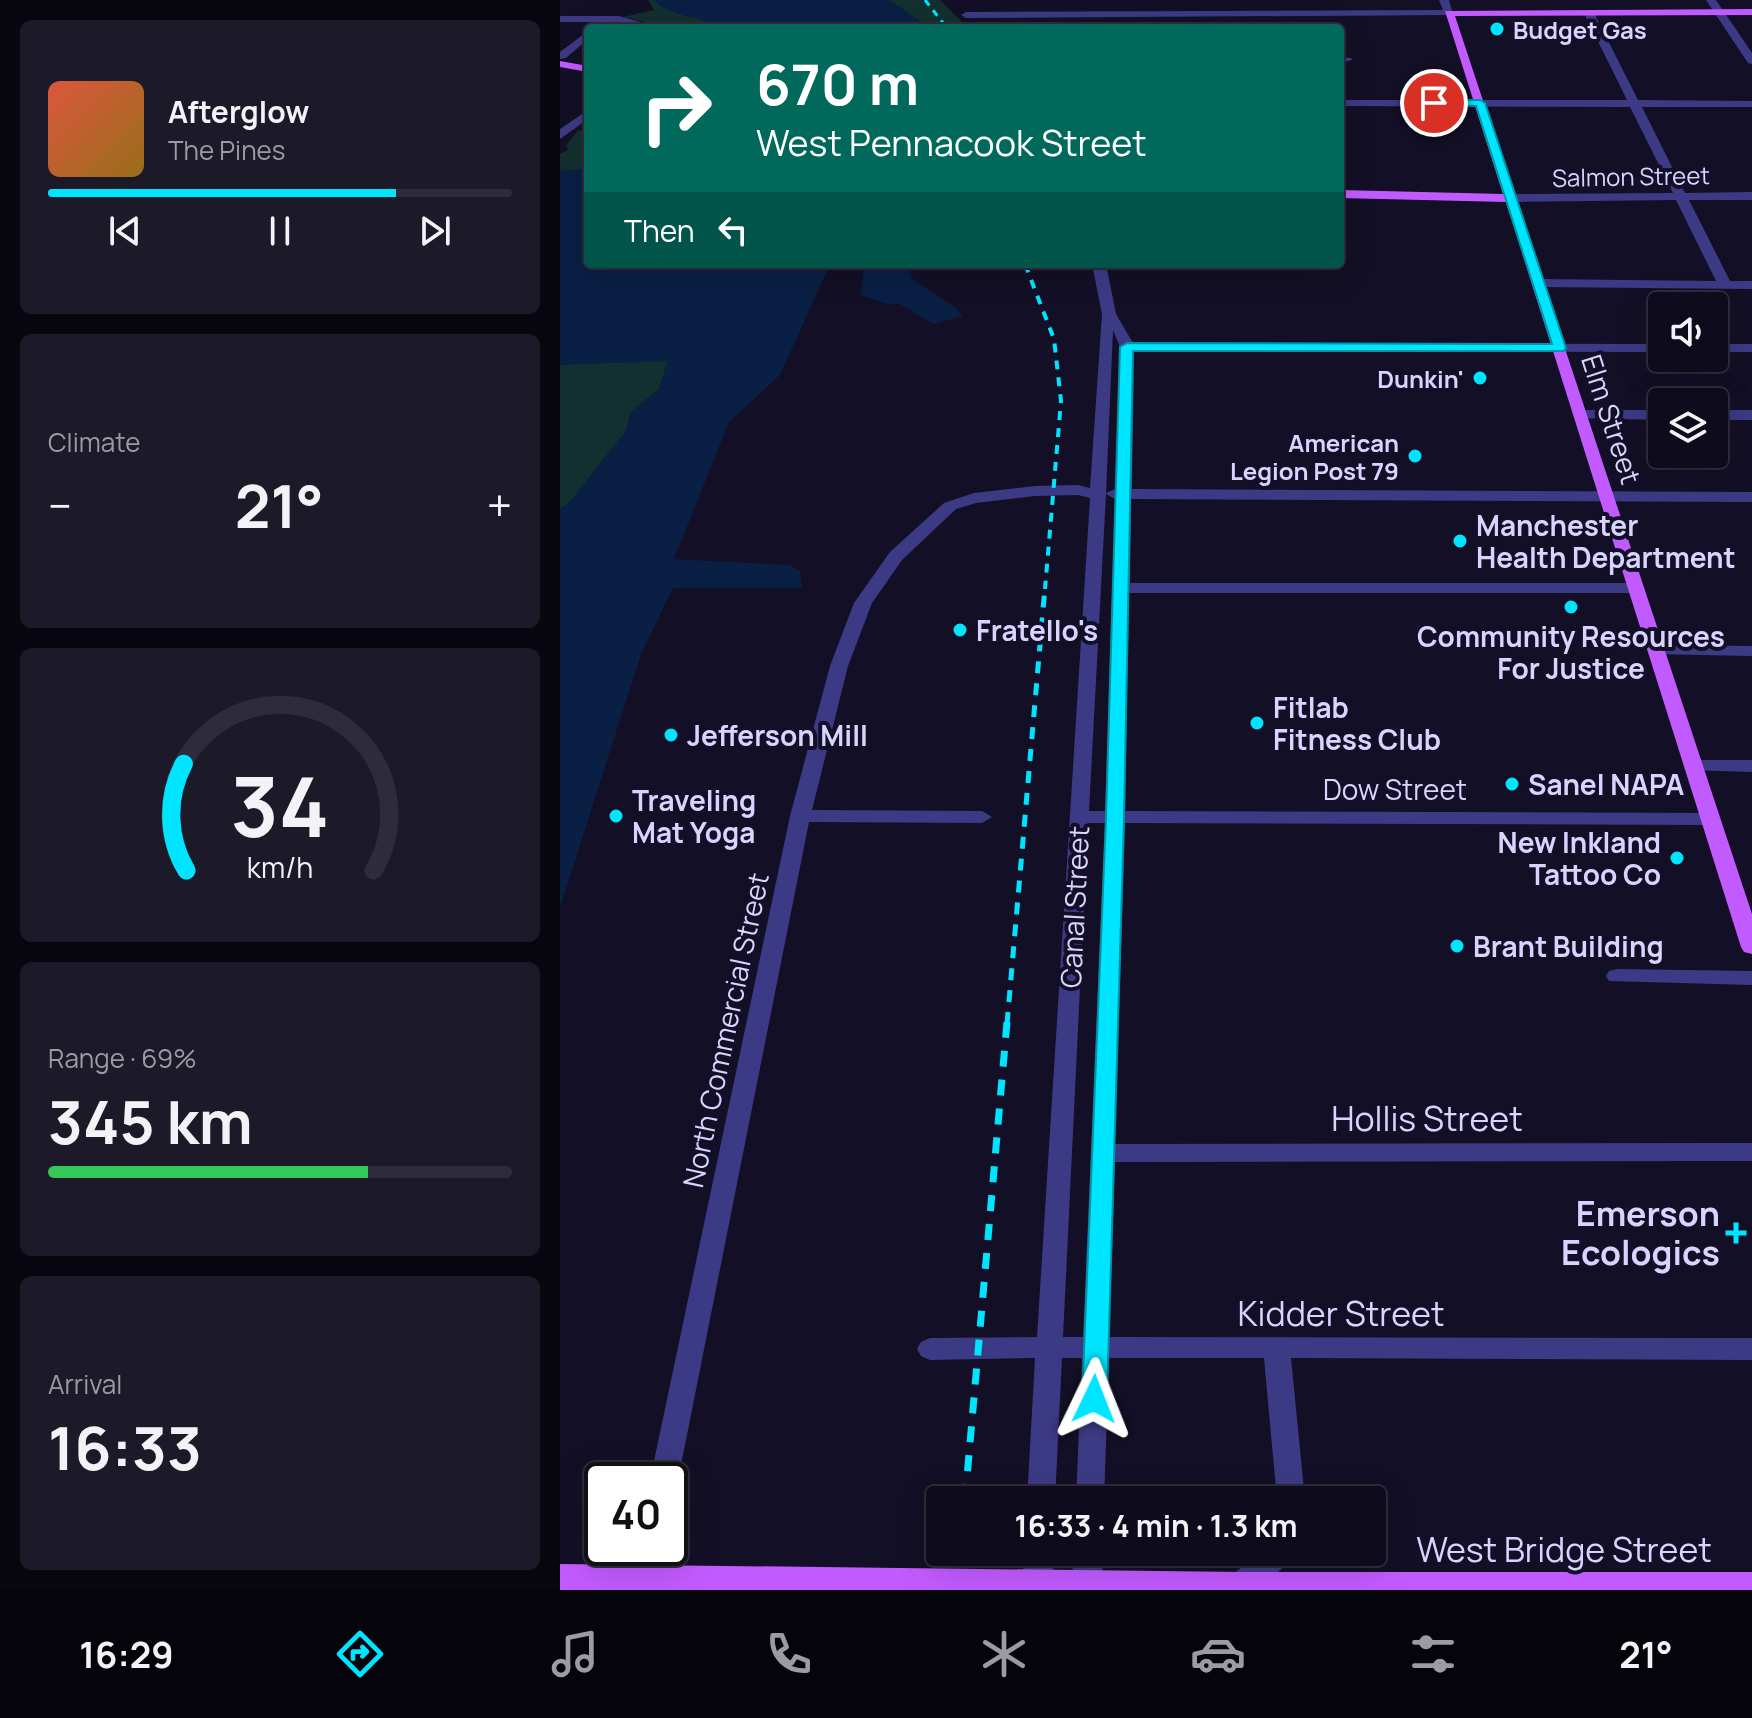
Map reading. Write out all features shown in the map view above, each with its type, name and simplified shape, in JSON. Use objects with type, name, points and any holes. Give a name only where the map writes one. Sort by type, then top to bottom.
[{"type":"main road","points":[[1449,13],[1752,12]]},
{"type":"main road","name":"Elm Street","points":[[1449,13],[1539,283],[1710,819],[1744,903],[1752,947]]},
{"type":"main road","points":[[561,60],[584,68]]},
{"type":"main road","points":[[560,72],[584,75]]},
{"type":"main road","points":[[1344,194],[1511,198]]},
{"type":"main road","points":[[1344,200],[1511,198]]},
{"type":"main road","name":"West Bridge Street","points":[[560,1577],[1241,1585],[1752,1585]]},
{"type":"street","name":"Elm Street","points":[[1444,0],[1449,13]]},
{"type":"street","points":[[1711,0],[1752,61]]},
{"type":"street","points":[[1121,24],[1136,1]]},
{"type":"street","points":[[1197,15],[1204,1]]},
{"type":"street","points":[[589,4],[596,23]]},
{"type":"street","points":[[966,15],[1449,13]]},
{"type":"street","points":[[1589,13],[1725,285]]},
{"type":"street","points":[[560,19],[596,23],[627,20],[642,24]]},
{"type":"street","points":[[561,60],[584,38]]},
{"type":"street","points":[[1344,103],[1752,104]]},
{"type":"street","points":[[560,135],[584,116]]},
{"type":"street","name":"Salmon Street","points":[[1511,198],[1752,196]]},
{"type":"street","name":"Canal Street","points":[[1042,1486],[1047,1348],[1101,456],[1105,339],[1109,314],[1100,268]]},
{"type":"street","points":[[1539,283],[1752,285]]},
{"type":"street","name":"Canal Street","points":[[1091,1486],[1115,818],[1127,347],[1124,335],[1109,314]]},
{"type":"street","points":[[1127,347],[1648,348]]},
{"type":"street","points":[[1728,348],[1752,348]]},
{"type":"street","points":[[1581,415],[1648,415]]},
{"type":"street","points":[[1728,415],[1752,415]]},
{"type":"street","name":"North Commercial Street","points":[[668,1462],[800,816],[839,666],[863,603],[879,578],[921,530],[950,506],[982,497],[1014,495],[1035,499],[1124,494],[1752,497]]},
{"type":"street","points":[[1119,588],[1636,588]]},
{"type":"street","points":[[1656,650],[1752,651]]},
{"type":"street","points":[[1694,766],[1752,766]]},
{"type":"street","points":[[800,816],[982,817]]},
{"type":"street","name":"Dow Street","points":[[1079,817],[1710,819]]},
{"type":"street","points":[[1617,976],[1752,978]]},
{"type":"street","name":"Hollis Street","points":[[1102,1153],[1752,1152]]},
{"type":"street","points":[[1277,1348],[1290,1486]]},
{"type":"street","name":"Kidder Street","points":[[930,1349],[1752,1349]]},
{"type":"street","points":[[642,1590],[647,1566]]},
{"type":"street","points":[[1037,1590],[1038,1566]]},
{"type":"street","points":[[1087,1590],[1088,1566]]},
{"type":"street","points":[[1241,1585],[1264,1566]]},
{"type":"green space","points":[[648,0],[654,0],[678,14],[714,24],[654,24],[623,17],[654,10]]},
{"type":"green space","points":[[889,0],[940,0],[964,24],[923,24]]},
{"type":"green space","points":[[578,130],[584,131],[584,169],[560,171],[560,154],[570,149],[565,147]]},
{"type":"green space","points":[[623,360],[668,361],[659,389],[631,412],[626,431],[569,503],[560,509],[560,365]]},
{"type":"water","points":[[654,0],[889,0],[923,24],[714,24],[662,6]]},
{"type":"water","points":[[584,169],[584,268],[828,268],[780,375],[729,422],[674,559],[790,565],[800,571],[802,588],[673,588],[641,654],[560,908],[560,509],[569,503],[626,431],[631,412],[659,389],[668,361],[560,365],[560,171]]},
{"type":"water","points":[[864,268],[910,268],[912,279],[955,307],[963,316],[933,324],[900,304],[887,304],[860,295]]},
{"type":"railway","points":[[925,0],[944,24]]},
{"type":"railway","points":[[1027,268],[1054,339],[1061,401],[1045,589]]},
{"type":"railway","points":[[1007,1024],[1045,587]]},
{"type":"railway","points":[[966,1486],[1007,1022]]},
{"type":"railway","points":[[957,1590],[960,1566]]},
{"type":"place","name":"Budget Gas","points":[[1497,29]]},
{"type":"place","name":"Dunkin'","points":[[1480,378]]},
{"type":"place","name":"American Legion Post 79","points":[[1415,456]]},
{"type":"place","name":"Manchester Health Department","points":[[1460,541]]},
{"type":"place","name":"Community Resources For Justice","points":[[1571,607]]},
{"type":"place","name":"Fratello's","points":[[960,630]]},
{"type":"place","name":"Fitlab Fitness Club","points":[[1257,723]]},
{"type":"place","name":"Jefferson Mill","points":[[671,735]]},
{"type":"place","name":"Sanel NAPA","points":[[1512,784]]},
{"type":"place","name":"Traveling Mat Yoga","points":[[616,816]]},
{"type":"place","name":"New Inkland Tattoo Co","points":[[1677,858]]},
{"type":"place","name":"Brant Building","points":[[1457,946]]},
{"type":"place","name":"Emerson Ecologics","points":[[1736,1233]]},
{"type":"route","points":[[1094,1399],[1115,818],[1127,347],[1560,348],[1480,103],[1434,103]]}]
